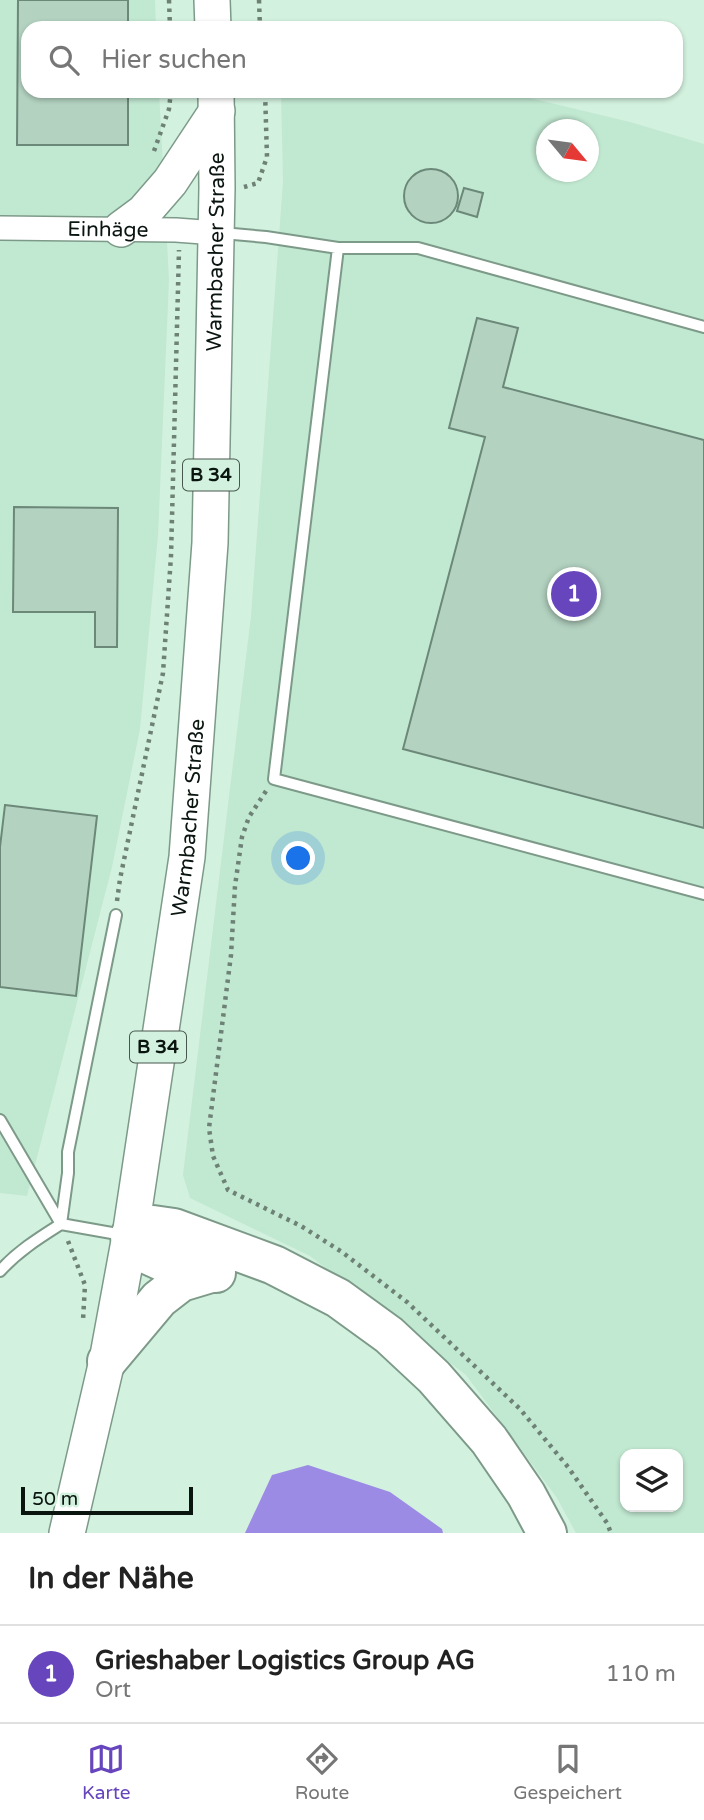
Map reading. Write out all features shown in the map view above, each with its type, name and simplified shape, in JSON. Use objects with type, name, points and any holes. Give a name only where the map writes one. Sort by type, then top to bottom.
[{"type":"highway","points":[[519,1533],[515,1501],[489,1459],[465,1428],[400,1361],[332,1308],[288,1287],[259,1278],[211,1273],[168,1264],[146,1254],[130,1236],[153,1225],[174,1228],[274,1265],[338,1298],[389,1335],[434,1377],[489,1440],[526,1494],[547,1533]]},
{"type":"highway","points":[[107,1361],[159,1299],[181,1282],[211,1273]]},
{"type":"main road","points":[[212,0],[213,21]]},
{"type":"main road","points":[[121,229],[144,212],[170,182],[217,101]]},
{"type":"main road","name":"Warmbacher Straße","points":[[68,1527],[107,1361],[130,1236],[187,857],[210,543],[217,101]]},
{"type":"street","name":"Einhäge","points":[[0,228],[179,230],[216,233]]},
{"type":"lane","points":[[216,233],[267,237],[338,248],[418,248],[704,327]]},
{"type":"lane","points":[[338,248],[274,779],[704,894]]},
{"type":"lane","points":[[61,1224],[68,1152],[116,915]]},
{"type":"lane","points":[[0,1120],[61,1224]]},
{"type":"lane","points":[[0,1271],[14,1255],[61,1224],[130,1236]]},
{"type":"path","points":[[169,0],[170,21]]},
{"type":"path","points":[[258,0],[260,21]]},
{"type":"path","points":[[170,98],[169,109],[152,156],[152,169],[170,182]]},
{"type":"path","points":[[116,915],[120,879],[163,673],[171,556],[179,230]]},
{"type":"path","points":[[274,779],[249,817],[242,837],[235,886],[231,956],[209,1128],[213,1156],[228,1190],[301,1226],[342,1252],[407,1302],[520,1409],[568,1467],[607,1523],[611,1533]]},
{"type":"path","points":[[61,1224],[85,1285],[83,1328]]},
{"type":"shaded area","points":[[0,0],[155,0],[156,21],[21,21],[21,98],[159,98],[169,280],[158,535],[140,729],[112,867],[27,1196],[0,1193]]},
{"type":"shaded area","points":[[281,98],[530,98],[630,122],[704,144],[704,1533],[576,1533],[557,1498],[466,1375],[310,1256],[190,1198],[183,1175],[251,616],[283,182]]},
{"type":"shaded area","points":[[308,1465],[390,1492],[442,1529],[443,1533],[245,1533],[272,1475]]},
{"type":"building","points":[[18,0],[128,0],[128,21],[21,21],[21,98],[128,98],[128,145],[17,145]]},
{"type":"building","points":[[431,169],[450,177],[458,196],[450,215],[431,223],[412,215],[404,196],[412,177]]},
{"type":"building","points":[[464,188],[483,193],[477,217],[457,211]]},
{"type":"building","points":[[477,318],[518,328],[503,387],[704,440],[704,828],[403,749],[485,437],[449,428]]},
{"type":"building","points":[[14,507],[118,508],[117,647],[95,647],[95,612],[13,612]]},
{"type":"building","points":[[5,805],[97,816],[76,996],[0,987],[0,847]]},
{"type":"place","name":"Grieshaber Logistics Group AG","points":[[574,594]]}]
